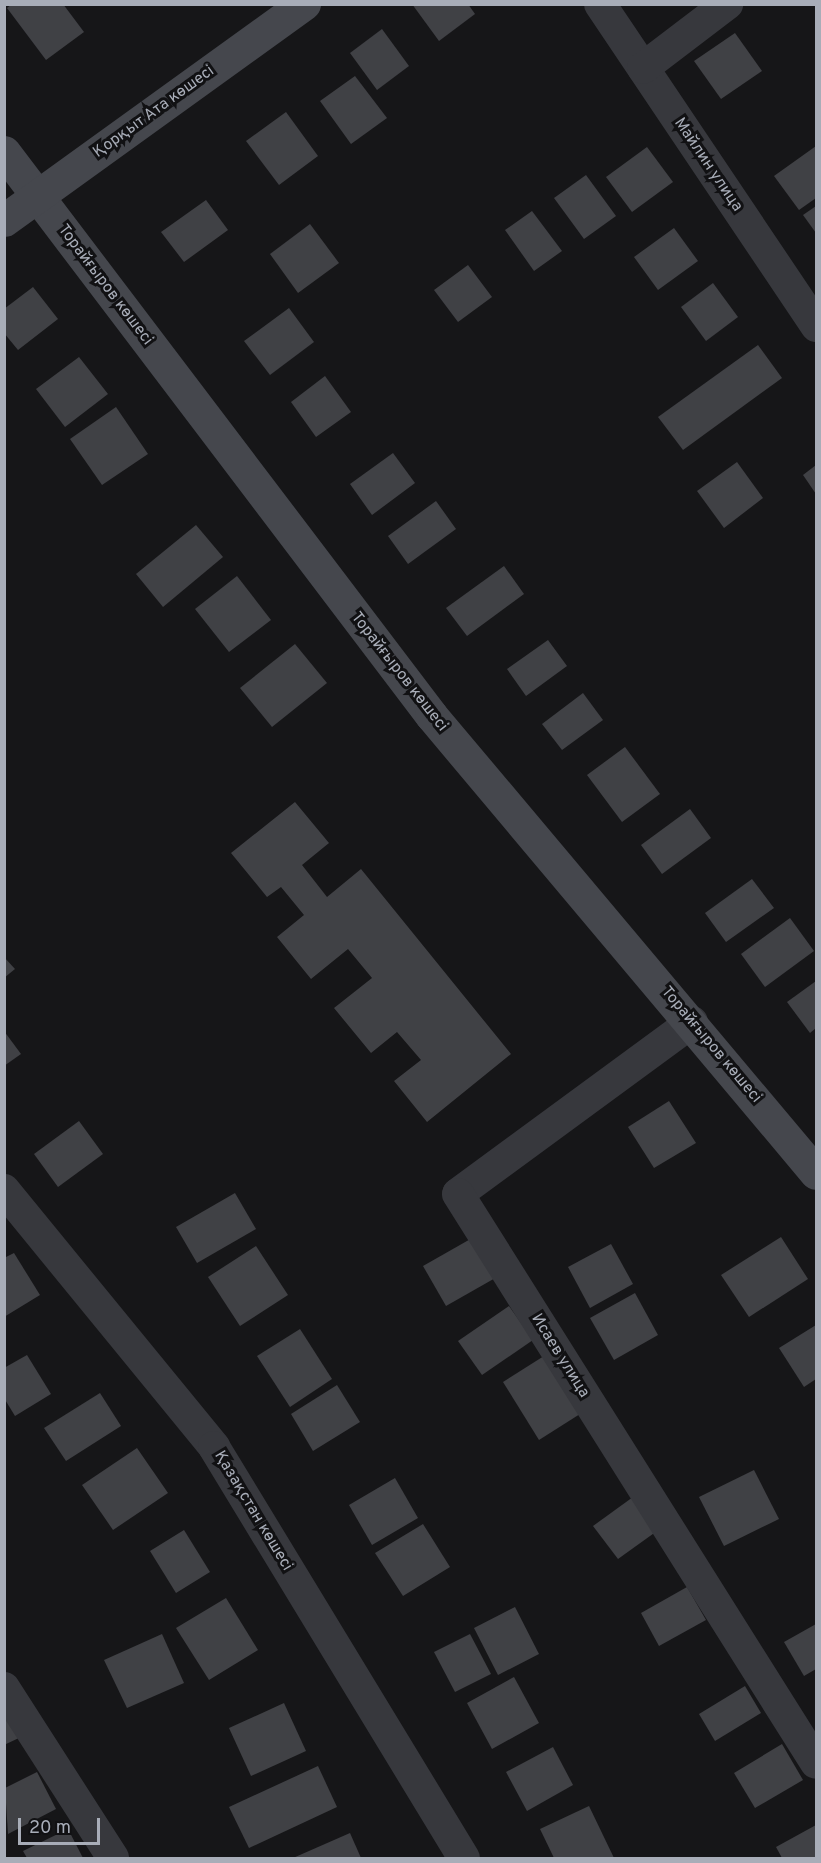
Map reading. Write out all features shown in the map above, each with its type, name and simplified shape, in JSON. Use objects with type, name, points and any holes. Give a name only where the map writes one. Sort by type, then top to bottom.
[{"type":"street","name":"Қорқыт Ата көшесі","points":[[4,220],[304,4]]},
{"type":"street","name":"Майлин улица","points":[[600,4],[816,326]]},
{"type":"street","points":[[643,68],[727,4]]},
{"type":"street","name":"Торайғыров көшесі","points":[[4,152],[431,715],[692,1022],[816,1173]]},
{"type":"street","name":"Исаев улица","points":[[692,1022],[458,1194],[816,1763]]},
{"type":"street","name":"Қазақстан көшесі","points":[[4,1190],[214,1447],[464,1858]]},
{"type":"street","points":[[4,1688],[113,1858]]},
{"type":"building","points":[[12,4],[63,4],[84,32],[46,60],[7,8]]},
{"type":"building","points":[[412,4],[468,4],[475,14],[439,41]]},
{"type":"building","points":[[382,29],[409,66],[377,90],[350,53]]},
{"type":"building","points":[[735,33],[762,71],[721,99],[694,61]]},
{"type":"building","points":[[355,76],[387,118],[351,144],[320,101]]},
{"type":"building","points":[[286,112],[318,156],[279,185],[246,141]]},
{"type":"building","points":[[816,146],[816,198],[799,210],[774,176]]},
{"type":"building","points":[[647,147],[673,182],[632,212],[606,177]]},
{"type":"building","points":[[586,175],[616,216],[584,239],[554,198]]},
{"type":"building","points":[[206,200],[228,230],[184,262],[161,232]]},
{"type":"building","points":[[816,206],[816,233],[803,215]]},
{"type":"building","points":[[532,211],[562,251],[534,271],[505,230]]},
{"type":"building","points":[[310,224],[339,263],[298,293],[270,254]]},
{"type":"building","points":[[674,228],[698,261],[658,290],[634,257]]},
{"type":"building","points":[[468,265],[492,297],[458,322],[434,290]]},
{"type":"building","points":[[713,283],[738,317],[706,341],[681,307]]},
{"type":"building","points":[[33,287],[58,319],[18,350],[4,333],[4,309]]},
{"type":"building","points":[[289,308],[314,342],[270,375],[244,341]]},
{"type":"building","points":[[758,345],[782,378],[683,450],[658,417]]},
{"type":"building","points":[[79,357],[108,394],[65,427],[36,389]]},
{"type":"building","points":[[325,376],[351,412],[316,437],[291,402]]},
{"type":"building","points":[[116,407],[148,454],[102,485],[70,439]]},
{"type":"building","points":[[393,453],[415,483],[372,515],[350,484]]},
{"type":"building","points":[[737,462],[763,498],[724,528],[697,491]]},
{"type":"building","points":[[816,465],[816,494],[803,475]]},
{"type":"building","points":[[436,501],[456,529],[408,564],[388,536]]},
{"type":"building","points":[[196,525],[223,557],[163,607],[136,574]]},
{"type":"building","points":[[504,566],[524,594],[467,636],[446,608]]},
{"type":"building","points":[[237,576],[271,620],[229,652],[195,609]]},
{"type":"building","points":[[548,640],[567,666],[526,696],[507,669]]},
{"type":"building","points":[[295,644],[327,683],[272,727],[240,688]]},
{"type":"building","points":[[583,693],[603,720],[562,750],[542,724]]},
{"type":"building","points":[[625,747],[660,794],[622,822],[587,775]]},
{"type":"building","points":[[295,802],[329,843],[302,865],[327,897],[361,869],[511,1054],[427,1122],[394,1081],[421,1060],[397,1032],[371,1053],[334,1008],[372,978],[348,949],[311,979],[277,937],[304,915],[281,887],[267,897],[231,853]]},
{"type":"building","points":[[690,809],[711,838],[662,874],[641,845]]},
{"type":"building","points":[[752,879],[774,908],[726,942],[705,913]]},
{"type":"building","points":[[790,918],[814,951],[765,987],[741,954]]},
{"type":"building","points":[[4,957],[15,969],[4,978]]},
{"type":"building","points":[[816,981],[816,1028],[810,1033],[787,1002]]},
{"type":"building","points":[[4,1031],[21,1054],[4,1066]]},
{"type":"building","points":[[669,1101],[696,1143],[654,1168],[628,1127]]},
{"type":"building","points":[[79,1121],[103,1154],[58,1187],[34,1154]]},
{"type":"building","points":[[235,1193],[256,1229],[197,1263],[176,1227]]},
{"type":"building","points":[[474,1237],[497,1277],[446,1306],[423,1266]]},
{"type":"building","points":[[781,1237],[808,1279],[749,1317],[721,1275]]},
{"type":"building","points":[[611,1244],[633,1284],[590,1308],[568,1267]]},
{"type":"building","points":[[256,1246],[288,1295],[240,1326],[208,1277]]},
{"type":"building","points":[[14,1253],[40,1295],[4,1317],[4,1258]]},
{"type":"building","points":[[635,1293],[658,1335],[614,1360],[590,1318]]},
{"type":"building","points":[[509,1306],[533,1340],[482,1375],[458,1341]]},
{"type":"building","points":[[816,1325],[816,1379],[804,1387],[779,1348]]},
{"type":"building","points":[[300,1329],[332,1379],[290,1407],[257,1356]]},
{"type":"building","points":[[27,1355],[51,1394],[15,1416],[4,1398],[4,1368]]},
{"type":"building","points":[[544,1356],[580,1414],[539,1440],[503,1382]]},
{"type":"building","points":[[337,1385],[360,1422],[313,1451],[291,1414]]},
{"type":"building","points":[[100,1393],[121,1426],[66,1461],[44,1428]]},
{"type":"building","points":[[137,1448],[168,1493],[113,1530],[82,1485]]},
{"type":"building","points":[[754,1470],[779,1519],[724,1546],[699,1497]]},
{"type":"building","points":[[395,1478],[418,1518],[372,1545],[349,1505]]},
{"type":"building","points":[[633,1497],[657,1531],[618,1559],[593,1526]]},
{"type":"building","points":[[423,1524],[450,1567],[403,1596],[375,1553]]},
{"type":"building","points":[[184,1530],[210,1572],[176,1593],[150,1551]]},
{"type":"building","points":[[687,1587],[706,1620],[659,1646],[641,1613]]},
{"type":"building","points":[[226,1598],[258,1650],[209,1680],[176,1628]]},
{"type":"building","points":[[515,1607],[539,1654],[498,1675],[474,1628]]},
{"type":"building","points":[[816,1624],[816,1669],[804,1676],[784,1642]]},
{"type":"building","points":[[162,1634],[184,1683],[127,1708],[104,1660]]},
{"type":"building","points":[[470,1634],[491,1674],[455,1692],[434,1652]]},
{"type":"building","points":[[514,1677],[539,1723],[492,1749],[467,1703]]},
{"type":"building","points":[[745,1686],[761,1713],[715,1741],[699,1714]]},
{"type":"building","points":[[284,1703],[306,1751],[251,1776],[229,1728]]},
{"type":"building","points":[[4,1704],[21,1737],[4,1745]]},
{"type":"building","points":[[782,1744],[803,1780],[755,1808],[734,1773]]},
{"type":"building","points":[[553,1747],[573,1785],[527,1811],[506,1772]]},
{"type":"building","points":[[318,1766],[337,1807],[249,1848],[229,1807]]},
{"type":"building","points":[[37,1772],[56,1809],[8,1834],[5,1788]]},
{"type":"building","points":[[589,1806],[614,1858],[554,1858],[540,1829]]},
{"type":"building","points":[[816,1825],[816,1858],[782,1858],[776,1847]]},
{"type":"building","points":[[68,1829],[83,1858],[27,1858],[23,1851]]},
{"type":"building","points":[[350,1833],[361,1858],[293,1858]]}]
